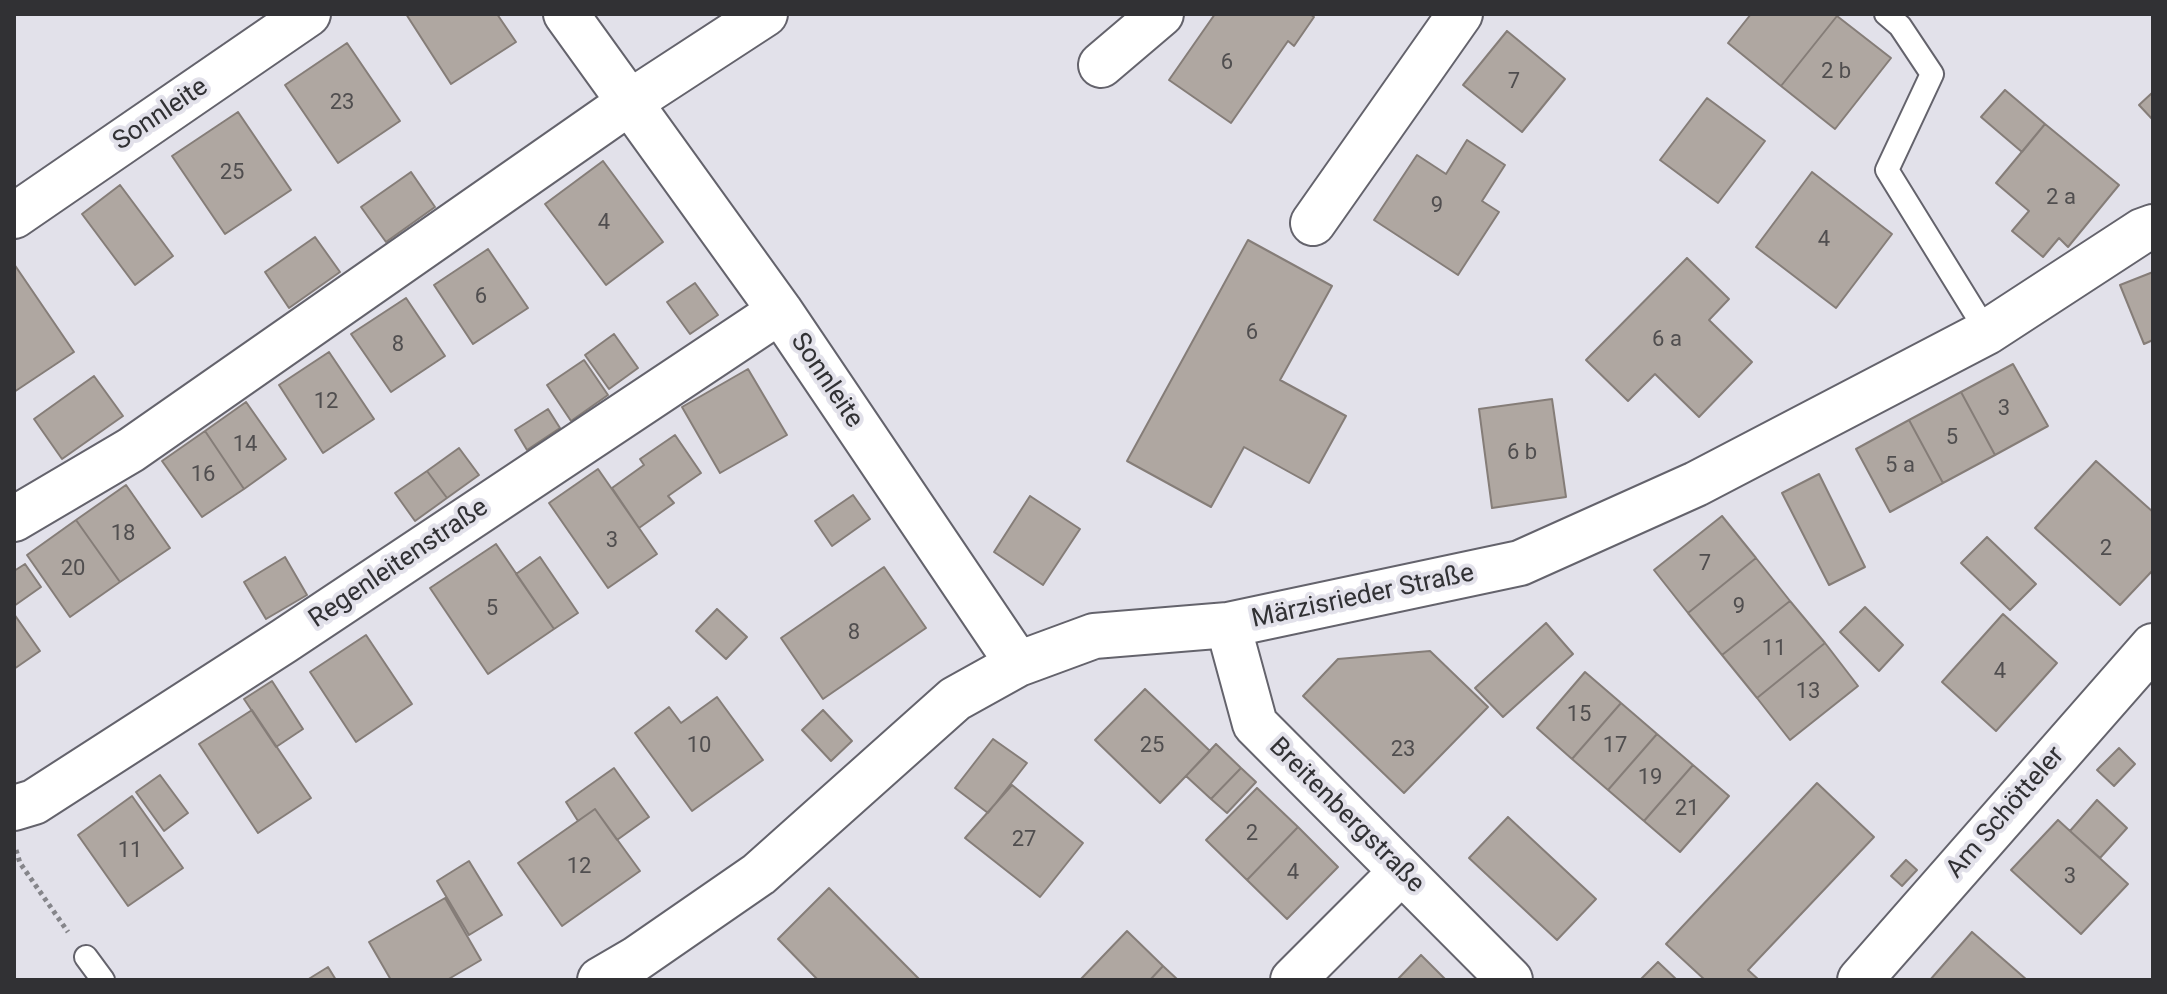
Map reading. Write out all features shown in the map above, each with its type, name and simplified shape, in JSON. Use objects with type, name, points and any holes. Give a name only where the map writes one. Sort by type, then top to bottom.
[{"type":"street","name":"Sonnleite","points":[[14,216],[308,14]]},
{"type":"street","name":"Sonnleite","points":[[566,14],[780,311],[1018,664]]},
{"type":"street","points":[[14,519],[131,450],[630,102],[765,14]]},
{"type":"street","points":[[1101,65],[1161,14]]},
{"type":"street","points":[[1313,223],[1460,14]]},
{"type":"street","name":"Märzisrieder Straße","points":[[600,980],[636,959],[759,874],[955,699],[1018,664],[1094,636],[1228,625],[1520,563],[1696,484],[1987,332],[2142,231],[2153,227]]},
{"type":"street","name":"Regenleitenstraße","points":[[14,808],[34,802],[284,641],[780,311]]},
{"type":"street","name":"Breitenbergstraße","points":[[1228,625],[1255,724],[1510,980]]},
{"type":"street","name":"Am Schötteler","points":[[1860,980],[2153,646]]},
{"type":"street","points":[[1293,980],[1401,872]]},
{"type":"lane","points":[[1886,14],[1900,26],[1932,74],[1887,170],[1987,332]]},
{"type":"lane","points":[[86,957],[103,980]]},
{"type":"path","points":[[14,845],[20,863],[86,957]]},
{"type":"building","points":[[406,14],[497,14],[516,42],[451,84]]},
{"type":"building","points":[[1215,14],[1310,14],[1314,17],[1294,46],[1288,41],[1231,123],[1169,80]]},
{"type":"building","points":[[1751,14],[1837,16],[1781,86],[1728,43]]},
{"type":"building","points":[[1837,16],[1891,58],[1835,129],[1781,86]]},
{"type":"building","points":[[1507,31],[1565,79],[1522,132],[1463,85]]},
{"type":"building","points":[[347,43],[400,121],[338,163],[285,85]]},
{"type":"building","points":[[2005,90],[2045,124],[2022,152],[1981,117]]},
{"type":"building","points":[[2153,92],[2153,120],[2139,105]]},
{"type":"building","points":[[1707,98],[1765,141],[1718,203],[1660,160]]},
{"type":"building","points":[[238,112],[291,190],[225,234],[172,156]]},
{"type":"building","points":[[2045,124],[2119,185],[2068,247],[2059,238],[2043,257],[2012,231],[2029,211],[1996,183]]},
{"type":"building","points":[[1467,140],[1505,165],[1482,201],[1499,212],[1458,275],[1374,220],[1417,155],[1446,174]]},
{"type":"building","points":[[603,161],[663,242],[606,285],[545,204]]},
{"type":"building","points":[[411,172],[435,207],[386,242],[361,207]]},
{"type":"building","points":[[1812,172],[1892,234],[1836,308],[1756,247]]},
{"type":"building","points":[[120,185],[173,256],[135,285],[82,214]]},
{"type":"building","points":[[315,237],[340,272],[289,308],[265,272]]},
{"type":"building","points":[[1248,240],[1332,286],[1280,380],[1346,416],[1309,483],[1244,447],[1211,507],[1127,461]]},
{"type":"building","points":[[488,249],[528,308],[473,344],[434,285]]},
{"type":"building","points":[[1687,258],[1729,299],[1709,320],[1752,362],[1699,417],[1655,374],[1628,401],[1586,360]]},
{"type":"building","points":[[14,264],[74,352],[14,392]]},
{"type":"building","points":[[2153,272],[2153,340],[2144,344],[2120,285]]},
{"type":"building","points":[[695,283],[718,315],[690,334],[667,302]]},
{"type":"building","points":[[406,298],[445,356],[391,392],[351,334]]},
{"type":"building","points":[[614,334],[638,368],[609,389],[585,355]]},
{"type":"building","points":[[329,352],[374,419],[323,453],[279,385]]},
{"type":"building","points":[[584,360],[608,395],[571,421],[547,385]]},
{"type":"building","points":[[2013,364],[2048,426],[1995,455],[1961,392]]},
{"type":"building","points":[[748,369],[787,435],[720,473],[682,407]]},
{"type":"building","points":[[94,376],[123,416],[62,459],[34,419]]},
{"type":"building","points":[[1961,392],[1995,455],[1943,483],[1909,420]]},
{"type":"building","points":[[1552,399],[1566,497],[1492,508],[1479,409]]},
{"type":"building","points":[[246,402],[286,459],[244,489],[205,431]]},
{"type":"building","points":[[548,409],[560,428],[527,450],[515,430]]},
{"type":"building","points":[[1909,420],[1943,483],[1890,512],[1856,449]]},
{"type":"building","points":[[205,431],[244,489],[202,517],[162,461]]},
{"type":"building","points":[[675,435],[701,473],[668,496],[674,503],[639,528],[612,488],[644,465],[640,459]]},
{"type":"building","points":[[459,448],[479,475],[447,498],[427,471]]},
{"type":"building","points":[[2096,461],[2153,512],[2153,570],[2120,605],[2035,528]]},
{"type":"building","points":[[598,469],[657,554],[608,588],[549,503]]},
{"type":"building","points":[[427,471],[447,498],[415,521],[395,493]]},
{"type":"building","points":[[1819,474],[1865,567],[1829,585],[1782,493]]},
{"type":"building","points":[[126,485],[170,548],[120,582],[76,520]]},
{"type":"building","points":[[853,495],[870,519],[832,546],[815,521]]},
{"type":"building","points":[[1030,496],[1080,529],[1043,585],[994,552]]},
{"type":"building","points":[[1722,516],[1756,558],[1688,613],[1654,570]]},
{"type":"building","points":[[76,520],[120,582],[70,617],[27,555]]},
{"type":"building","points":[[1987,537],[2036,584],[2010,610],[1961,563]]},
{"type":"building","points":[[496,544],[554,629],[488,674],[430,588]]},
{"type":"building","points":[[285,557],[307,595],[266,619],[244,582]]},
{"type":"building","points":[[540,557],[578,613],[554,629],[516,574]]},
{"type":"building","points":[[1756,558],[1790,601],[1722,655],[1688,613]]},
{"type":"building","points":[[25,564],[41,587],[14,606],[14,571]]},
{"type":"building","points":[[884,567],[926,628],[823,699],[781,638]]},
{"type":"building","points":[[1790,601],[1825,643],[1757,698],[1722,655]]},
{"type":"building","points":[[1865,607],[1903,645],[1879,671],[1840,632]]},
{"type":"building","points":[[717,609],[747,637],[726,659],[696,631]]},
{"type":"building","points":[[14,614],[40,651],[14,669]]},
{"type":"building","points":[[2003,614],[2057,663],[1996,731],[1942,682]]},
{"type":"building","points":[[1546,623],[1573,654],[1503,717],[1475,688]]},
{"type":"building","points":[[366,635],[412,704],[356,742],[310,672]]},
{"type":"building","points":[[1825,643],[1858,686],[1790,740],[1757,698]]},
{"type":"building","points":[[1430,651],[1488,707],[1404,793],[1303,696],[1338,659]]},
{"type":"building","points":[[1585,672],[1621,703],[1572,759],[1537,728]]},
{"type":"building","points":[[272,681],[303,729],[276,747],[244,699]]},
{"type":"building","points":[[1145,689],[1210,751],[1160,803],[1095,740]]},
{"type":"building","points":[[717,697],[763,760],[692,811],[635,733],[669,707],[681,723]]},
{"type":"building","points":[[1621,703],[1657,734],[1608,790],[1572,759]]},
{"type":"building","points":[[252,710],[311,798],[258,833],[199,744]]},
{"type":"building","points":[[823,710],[852,741],[831,761],[802,730]]},
{"type":"building","points":[[1657,734],[1693,765],[1644,821],[1608,790]]},
{"type":"building","points":[[993,739],[1027,763],[988,813],[955,788]]},
{"type":"building","points":[[1216,744],[1241,768],[1211,799],[1186,776]]},
{"type":"building","points":[[2119,748],[2135,764],[2114,786],[2097,770]]},
{"type":"building","points":[[1693,765],[1729,796],[1680,852],[1644,821]]},
{"type":"building","points":[[614,768],[649,817],[617,840],[595,809],[578,821],[566,802]]},
{"type":"building","points":[[1241,768],[1256,782],[1227,813],[1211,799]]},
{"type":"building","points":[[160,775],[188,813],[164,831],[136,792]]},
{"type":"building","points":[[1817,783],[1874,837],[1748,970],[1759,980],[1705,980],[1666,944]]},
{"type":"building","points":[[1012,785],[1083,843],[1040,897],[965,838]]},
{"type":"building","points":[[1257,788],[1298,827],[1247,880],[1206,840]]},
{"type":"building","points":[[132,796],[183,868],[128,906],[78,835]]},
{"type":"building","points":[[2097,800],[2127,828],[2100,858],[2070,831]]},
{"type":"building","points":[[595,809],[640,871],[562,926],[518,863]]},
{"type":"building","points":[[1508,817],[1596,899],[1557,940],[1469,858]]},
{"type":"building","points":[[2058,820],[2128,884],[2081,934],[2011,870]]},
{"type":"building","points":[[1298,827],[1338,867],[1287,919],[1247,880]]},
{"type":"building","points":[[1906,860],[1917,870],[1902,886],[1891,876]]},
{"type":"building","points":[[469,861],[502,915],[469,935],[437,881]]},
{"type":"building","points":[[829,888],[920,980],[818,980],[778,939]]},
{"type":"building","points":[[445,898],[481,960],[447,980],[391,980],[369,942]]},
{"type":"building","points":[[1127,931],[1163,966],[1150,980],[1080,980]]},
{"type":"building","points":[[1972,932],[2027,980],[1930,980]]},
{"type":"building","points":[[1421,955],[1446,980],[1397,980]]},
{"type":"building","points":[[1658,962],[1677,980],[1640,980]]},
{"type":"building","points":[[1163,966],[1178,980],[1150,980]]},
{"type":"building","points":[[328,967],[336,980],[307,980]]}]
